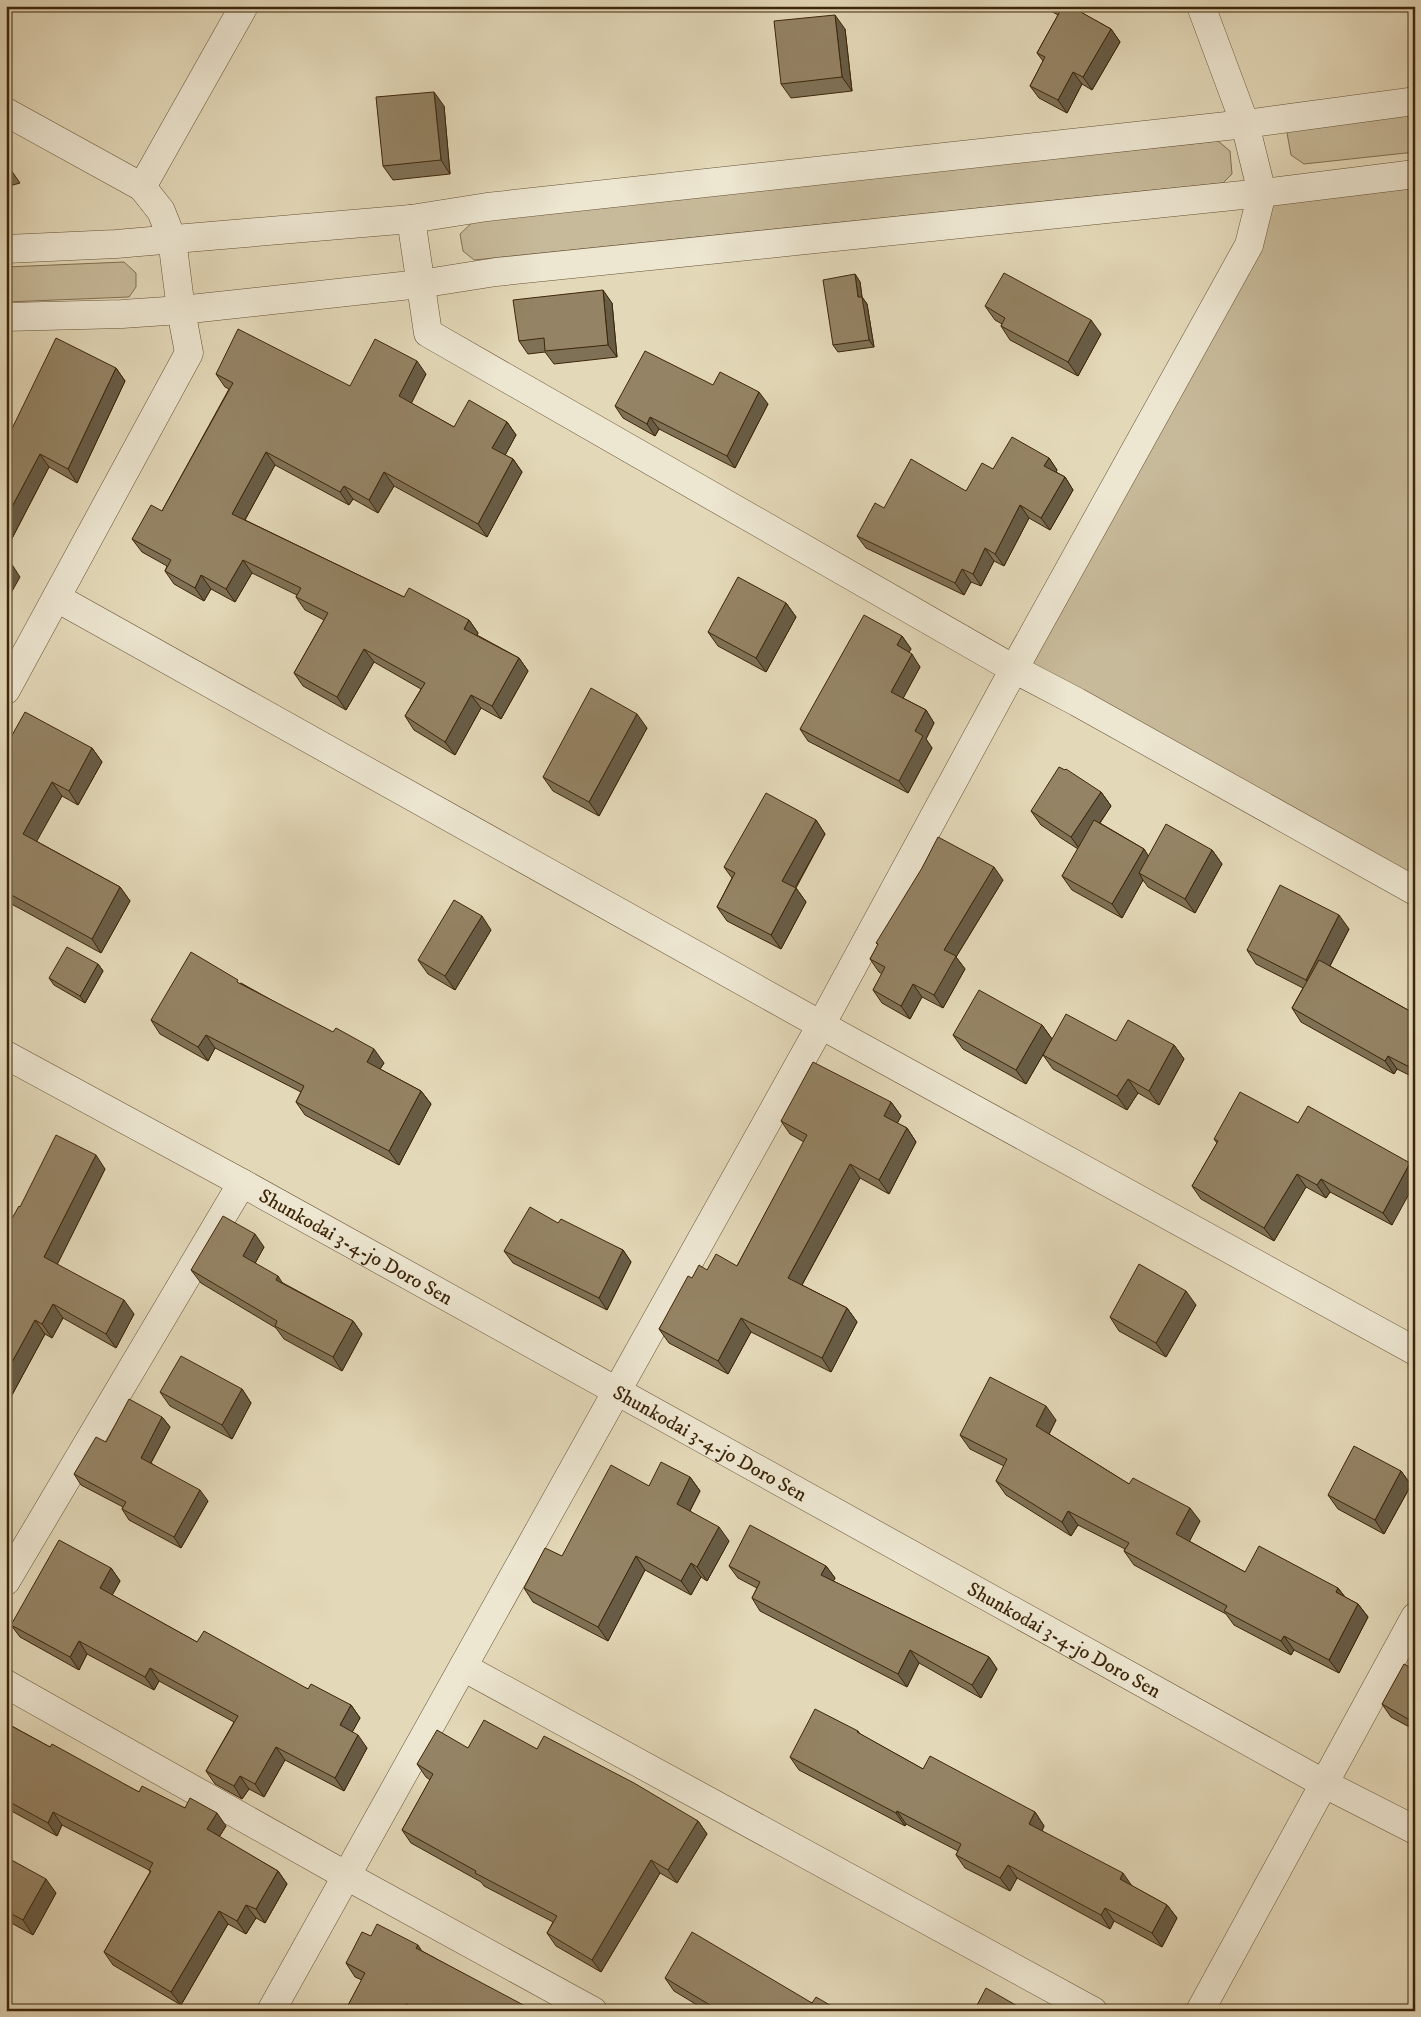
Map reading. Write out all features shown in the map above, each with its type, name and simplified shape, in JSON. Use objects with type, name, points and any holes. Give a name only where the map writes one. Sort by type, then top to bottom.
[{"type":"street","points":[[142,188],[244,6]]},
{"type":"street","points":[[271,2011],[345,1875],[821,1025],[1014,669],[1249,245],[1262,193],[1245,124],[1201,6]]},
{"type":"street","points":[[6,249],[116,244],[411,219],[487,207],[1245,124],[1415,101]]},
{"type":"street","points":[[6,112],[142,188],[161,211],[172,239],[181,310],[189,353],[58,598],[6,690]]},
{"type":"street","points":[[6,317],[122,314],[181,310],[420,284],[496,272],[1262,193],[1415,174]]},
{"type":"street","points":[[411,219],[428,333],[1014,669],[1077,702],[1415,891]]},
{"type":"street","points":[[58,598],[821,1025],[1415,1351]]},
{"type":"street","name":"Shunkodai 3-4-jo Doro Sen","points":[[6,1055],[242,1183],[1324,1783],[1415,1830]]},
{"type":"street","points":[[6,1580],[242,1183]]},
{"type":"street","points":[[1200,2011],[1415,1618]]},
{"type":"street","points":[[463,1667],[1093,2011]]},
{"type":"street","points":[[6,1684],[345,1875],[593,2011]]},
{"type":"shaded area","points":[[1415,108],[1415,152],[1304,164],[1291,155],[1287,133],[1297,120]]},
{"type":"shaded area","points":[[1218,141],[1230,151],[1232,174],[1223,183],[474,260],[463,251],[460,234],[475,220]]},
{"type":"shaded area","points":[[1415,174],[1415,891],[1014,669],[1262,193]]},
{"type":"shaded area","points":[[124,262],[136,273],[136,287],[129,297],[6,302],[6,267]]},
{"type":"building","points":[[1050,6],[1063,6],[1060,12]]},
{"type":"building","points":[[1063,6],[1070,6],[1111,29],[1083,77],[1073,72],[1058,100],[1030,86],[1045,57],[1037,53]]},
{"type":"building","points":[[835,15],[842,77],[781,84],[774,21]]},
{"type":"building","points":[[434,92],[441,160],[383,166],[376,97]]},
{"type":"building","points":[[1004,273],[1091,320],[1068,362],[1001,326],[1005,318],[985,306]]},
{"type":"building","points":[[855,274],[858,297],[862,297],[869,340],[833,345],[823,280]]},
{"type":"building","points":[[603,290],[608,345],[545,351],[544,338],[519,341],[513,300]]},
{"type":"building","points":[[238,329],[350,386],[375,339],[417,361],[399,396],[454,427],[469,400],[507,422],[492,448],[513,459],[478,524],[384,472],[369,500],[344,486],[340,492],[266,452],[232,514],[404,597],[409,588],[469,620],[464,629],[519,658],[492,706],[471,695],[445,742],[405,716],[425,683],[364,649],[337,697],[294,673],[328,613],[296,597],[301,588],[243,560],[226,589],[201,575],[195,588],[165,571],[171,560],[132,539],[151,505],[162,511],[233,383],[216,374]]},
{"type":"building","points":[[56,338],[116,368],[68,469],[40,454],[6,518],[6,441]]},
{"type":"building","points":[[645,351],[713,385],[720,372],[759,392],[727,456],[650,417],[647,424],[615,406]]},
{"type":"building","points":[[1012,437],[1049,458],[1044,466],[1065,477],[1041,518],[1020,505],[995,554],[985,548],[973,574],[962,569],[955,583],[857,536],[875,503],[884,508],[911,459],[966,491],[982,463],[993,469]]},
{"type":"building","points":[[6,561],[11,563],[6,571]]},
{"type":"building","points":[[738,577],[786,603],[756,658],[708,632]]},
{"type":"building","points":[[864,615],[902,636],[897,645],[912,654],[891,692],[926,710],[915,731],[923,736],[899,781],[800,729]]},
{"type":"building","points":[[591,688],[637,714],[589,802],[543,777]]},
{"type":"building","points":[[25,712],[92,748],[69,791],[52,782],[23,834],[120,887],[92,939],[6,892],[6,746]]},
{"type":"building","points":[[1059,767],[1066,769],[1101,792],[1071,837],[1031,811]]},
{"type":"building","points":[[766,793],[816,820],[782,881],[796,888],[771,935],[717,907],[735,873],[724,867]]},
{"type":"building","points":[[1094,820],[1144,849],[1112,904],[1062,876]]},
{"type":"building","points":[[1166,824],[1212,850],[1185,899],[1139,873]]},
{"type":"building","points":[[938,837],[994,867],[944,950],[956,956],[934,995],[913,984],[901,1006],[873,990],[885,967],[870,959],[878,944],[876,943],[922,868]]},
{"type":"building","points":[[1280,885],[1339,915],[1306,980],[1247,950]]},
{"type":"building","points":[[454,900],[482,916],[445,976],[418,960]]},
{"type":"building","points":[[67,947],[98,964],[80,996],[49,978]]},
{"type":"building","points":[[191,952],[238,980],[237,982],[333,1032],[336,1028],[374,1049],[367,1062],[421,1091],[389,1151],[296,1102],[304,1086],[206,1035],[198,1047],[151,1020]]},
{"type":"building","points":[[1319,960],[1415,1014],[1415,1070],[1388,1056],[1385,1061],[1292,1008]]},
{"type":"building","points":[[979,990],[1042,1025],[1016,1070],[953,1035]]},
{"type":"building","points":[[1066,1014],[1116,1041],[1128,1020],[1174,1045],[1149,1091],[1128,1079],[1117,1096],[1043,1055]]},
{"type":"building","points":[[813,1062],[891,1102],[884,1116],[907,1128],[879,1180],[850,1164],[788,1278],[847,1308],[822,1358],[741,1318],[718,1361],[659,1329],[688,1276],[692,1278],[699,1265],[707,1270],[716,1254],[737,1266],[807,1135],[781,1121]]},
{"type":"building","points":[[1240,1092],[1298,1123],[1308,1106],[1410,1163],[1383,1213],[1321,1179],[1317,1185],[1297,1174],[1264,1228],[1192,1186],[1218,1141],[1214,1139]]},
{"type":"building","points":[[56,1135],[96,1155],[44,1257],[124,1300],[106,1334],[53,1304],[42,1324],[35,1320],[6,1373],[6,1229],[20,1207]]},
{"type":"building","points":[[530,1207],[558,1223],[561,1219],[623,1250],[599,1298],[504,1251]]},
{"type":"building","points":[[223,1216],[255,1234],[243,1256],[278,1276],[276,1280],[353,1321],[333,1357],[275,1326],[277,1321],[191,1270]]},
{"type":"building","points":[[1139,1264],[1186,1291],[1156,1343],[1110,1317]]},
{"type":"building","points":[[181,1356],[242,1389],[222,1425],[160,1392]]},
{"type":"building","points":[[990,1377],[1046,1406],[1036,1426],[1129,1484],[1133,1478],[1190,1508],[1176,1534],[1245,1572],[1259,1546],[1338,1588],[1336,1592],[1358,1604],[1329,1660],[1284,1636],[1281,1641],[1224,1611],[1227,1606],[1124,1551],[1129,1543],[1068,1511],[1062,1522],[996,1481],[1007,1459],[960,1435]]},
{"type":"building","points":[[129,1399],[162,1417],[141,1458],[200,1490],[174,1537],[122,1509],[126,1502],[74,1474],[96,1437],[106,1442]]},
{"type":"building","points":[[1354,1446],[1401,1471],[1375,1520],[1328,1495]]},
{"type":"building","points":[[661,1462],[690,1477],[677,1504],[719,1527],[697,1567],[691,1563],[681,1581],[636,1556],[598,1627],[524,1588],[545,1548],[562,1556],[611,1465],[649,1486]]},
{"type":"building","points":[[750,1525],[826,1566],[821,1575],[989,1657],[972,1685],[910,1650],[898,1674],[752,1598],[760,1582],[729,1566]]},
{"type":"building","points":[[59,1540],[111,1568],[100,1588],[197,1642],[204,1631],[308,1689],[311,1684],[351,1705],[340,1725],[358,1735],[335,1778],[276,1747],[255,1784],[240,1776],[234,1786],[206,1771],[238,1716],[150,1668],[145,1677],[79,1641],[70,1657],[11,1625]]},
{"type":"building","points":[[1404,1664],[1415,1670],[1415,1723],[1382,1704]]},
{"type":"building","points":[[815,1709],[858,1731],[923,1769],[930,1756],[1035,1812],[1029,1824],[1123,1873],[1120,1879],[1167,1905],[1152,1933],[1105,1908],[1101,1915],[1008,1865],[1000,1878],[956,1855],[961,1844],[897,1811],[896,1813],[790,1757]]},
{"type":"building","points":[[484,1720],[537,1749],[544,1736],[634,1783],[698,1821],[668,1870],[651,1860],[592,1960],[547,1933],[557,1916],[475,1873],[476,1871],[402,1830],[433,1774],[417,1764],[437,1730],[468,1748]]},
{"type":"building","points":[[6,1723],[50,1747],[52,1744],[139,1792],[142,1786],[185,1808],[190,1798],[217,1813],[207,1829],[278,1871],[256,1909],[246,1905],[237,1921],[219,1911],[171,1992],[104,1952],[151,1871],[149,1870],[153,1863],[53,1812],[48,1823],[6,1800]]},
{"type":"building","points":[[6,1857],[46,1879],[23,1920],[6,1911]]},
{"type":"building","points":[[377,1924],[418,1945],[416,1948],[529,2008],[529,2011],[418,2011],[406,2004],[402,2011],[345,2011],[365,1973],[346,1963],[362,1932],[371,1936]]},
{"type":"building","points":[[692,1932],[812,2003],[816,1997],[840,2011],[720,2011],[665,1978]]},
{"type":"building","points":[[986,1988],[1026,2011],[974,2011]]}]
